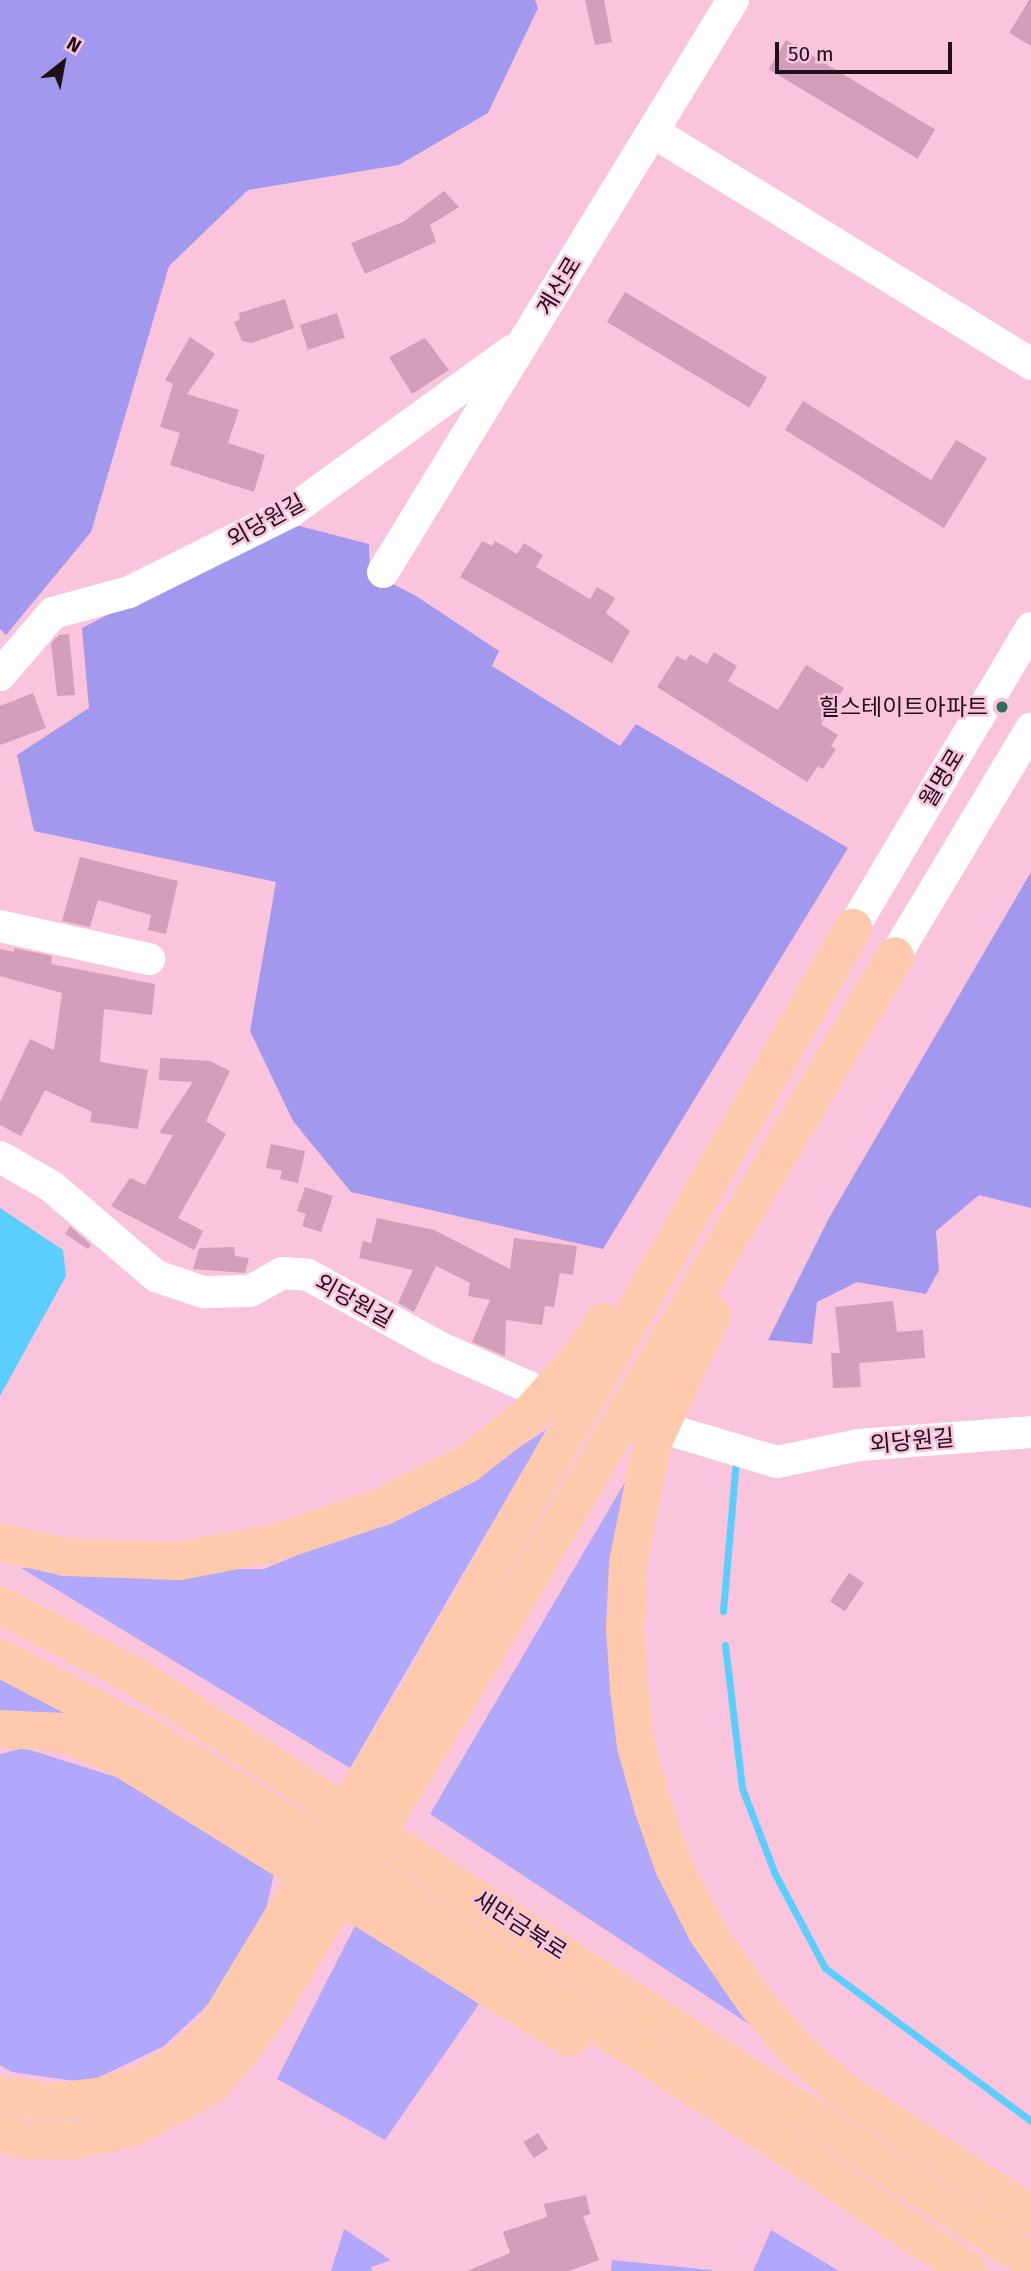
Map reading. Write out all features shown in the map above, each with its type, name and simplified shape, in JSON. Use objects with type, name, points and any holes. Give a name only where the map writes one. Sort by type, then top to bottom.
[{"type":"highway","points":[[0,1542],[65,1557],[179,1561],[274,1543],[360,1515],[467,1464],[527,1417],[585,1352],[770,1037],[853,928]]},
{"type":"highway","points":[[438,1697],[853,928]]},
{"type":"highway","points":[[0,2133],[25,2140],[71,2141],[131,2128],[169,2111],[210,2086],[236,2057],[278,1961],[895,956]]},
{"type":"highway","points":[[895,956],[846,1083],[712,1315],[676,1385],[652,1444],[628,1563],[625,1628],[629,1689],[636,1746],[674,1867],[707,1932],[757,2003],[843,2091],[1031,2215]]},
{"type":"highway","name":"새만금북로","points":[[0,1605],[150,1685],[1031,2261]]},
{"type":"highway","name":"새만금북로","points":[[0,1658],[144,1734],[314,1840],[768,2135],[968,2271]]},
{"type":"highway","points":[[0,1730],[60,1732],[117,1755],[945,2271]]},
{"type":"highway","points":[[0,2095],[50,2102],[99,2097],[140,2085],[184,2059],[278,1961]]},
{"type":"street","name":"계산로","points":[[383,572],[733,0]]},
{"type":"street","points":[[653,132],[1031,363]]},
{"type":"street","name":"외당원길","points":[[0,675],[53,613],[129,592],[290,512],[525,342]]},
{"type":"street","name":"월명로","points":[[853,928],[1031,628]]},
{"type":"street","points":[[895,956],[1031,729]]},
{"type":"street","points":[[0,926],[149,959]]},
{"type":"street","name":"외당원길","points":[[0,1157],[51,1186],[156,1276],[203,1292],[250,1291],[282,1273],[309,1275],[441,1348],[533,1389]]},
{"type":"street","name":"외당원길","points":[[673,1431],[777,1462],[859,1446],[1031,1432]]},
{"type":"shaded area","points":[[0,0],[535,0],[538,8],[488,113],[399,165],[248,190],[169,266],[91,532],[6,635],[0,629]]},
{"type":"shaded area","points":[[288,523],[369,544],[370,572],[416,596],[499,651],[492,666],[620,746],[636,724],[848,848],[603,1249],[351,1192],[293,1121],[250,1031],[276,882],[34,831],[17,755],[89,708],[82,628]]},
{"type":"shaded area","points":[[1031,872],[1031,1208],[979,1195],[936,1231],[939,1270],[926,1294],[857,1282],[817,1302],[812,1344],[768,1340],[829,1218]]},
{"type":"shaded area","points":[[547,1429],[350,1768],[21,1568],[264,1569],[456,1489]]},
{"type":"shaded area","points":[[632,1470],[639,1810],[764,2034],[430,1814]]},
{"type":"shaded area","points":[[0,1674],[71,1713],[0,1712]]},
{"type":"shaded area","points":[[24,1748],[141,1785],[274,1874],[264,1918],[225,1989],[164,2046],[87,2083],[12,2072],[0,2065],[0,1754]]},
{"type":"shaded area","points":[[356,1924],[479,2004],[385,2140],[277,2079]]},
{"type":"shaded area","points":[[344,2229],[391,2260],[371,2267],[372,2271],[331,2271]]},
{"type":"shaded area","points":[[771,2230],[839,2271],[753,2271]]},
{"type":"shaded area","points":[[612,2260],[711,2270],[714,2271],[611,2271]]},
{"type":"water","points":[[0,1208],[63,1250],[66,1276],[0,1396]]},
{"type":"building","points":[[585,0],[604,0],[612,42],[595,45]]},
{"type":"building","points":[[1031,0],[1031,46],[1009,33]]},
{"type":"building","points":[[786,40],[935,130],[918,159],[768,69]]},
{"type":"building","points":[[444,191],[459,207],[430,225],[436,242],[365,274],[351,243],[403,222]]},
{"type":"building","points":[[625,292],[767,377],[749,407],[607,322]]},
{"type":"building","points":[[285,299],[294,328],[252,343],[242,341],[234,322],[240,319],[239,313]]},
{"type":"building","points":[[337,313],[345,338],[308,350],[300,325]]},
{"type":"building","points":[[190,337],[215,354],[187,394],[239,410],[228,443],[265,455],[254,492],[170,465],[180,433],[160,427],[173,384],[165,380]]},
{"type":"building","points":[[425,338],[449,370],[412,394],[389,357]]},
{"type":"building","points":[[803,401],[931,480],[956,440],[987,458],[944,528],[785,430]]},
{"type":"building","points":[[482,541],[492,546],[495,541],[517,554],[524,543],[543,555],[536,567],[590,599],[597,587],[615,598],[606,613],[630,631],[612,663],[460,577]]},
{"type":"building","points":[[69,634],[75,695],[57,696],[51,643],[59,635]]},
{"type":"building","points":[[714,652],[737,666],[728,681],[778,710],[806,665],[844,688],[821,724],[838,735],[831,746],[836,749],[823,769],[818,766],[807,782],[657,687],[677,656],[686,661],[690,654],[707,664]]},
{"type":"building","points":[[33,693],[46,728],[0,745],[0,706]]},
{"type":"building","points":[[80,857],[178,881],[166,934],[148,930],[151,915],[98,900],[90,927],[62,921]]},
{"type":"building","points":[[14,948],[52,956],[51,964],[155,984],[152,1015],[104,1009],[100,1062],[148,1070],[138,1129],[90,1122],[92,1112],[45,1090],[21,1136],[0,1125],[0,1102],[30,1039],[54,1050],[62,993],[0,976],[0,949],[14,952]]},
{"type":"building","points":[[160,1058],[210,1061],[230,1071],[206,1121],[226,1134],[178,1218],[203,1231],[194,1250],[111,1206],[130,1178],[145,1185],[173,1135],[159,1133],[193,1082],[159,1080]]},
{"type":"building","points":[[271,1144],[305,1151],[298,1183],[280,1179],[282,1171],[266,1168]]},
{"type":"building","points":[[305,1187],[333,1196],[321,1232],[302,1226],[306,1214],[297,1211]]},
{"type":"building","points":[[377,1218],[434,1230],[510,1269],[514,1238],[577,1246],[573,1275],[560,1273],[554,1307],[545,1306],[542,1325],[506,1320],[505,1356],[472,1342],[490,1300],[468,1296],[470,1283],[436,1266],[414,1312],[398,1303],[413,1270],[359,1258],[363,1241],[371,1243]]},
{"type":"building","points":[[70,1226],[91,1245],[88,1249],[65,1234]]},
{"type":"building","points":[[234,1247],[235,1256],[249,1258],[245,1273],[193,1269],[199,1248]]},
{"type":"building","points":[[893,1301],[897,1332],[923,1330],[925,1358],[859,1363],[861,1387],[833,1388],[831,1353],[840,1353],[835,1307]]},
{"type":"building","points":[[849,1573],[864,1583],[845,1611],[830,1601]]},
{"type":"building","points":[[538,2133],[548,2149],[534,2158],[524,2142]]},
{"type":"building","points":[[586,2195],[590,2214],[583,2216],[599,2260],[569,2271],[467,2271],[510,2253],[503,2232],[547,2217],[544,2204]]},
{"type":"waterway","points":[[723,1611],[736,1459]]},
{"type":"waterway","points":[[725,1645],[742,1788],[775,1874],[825,1968],[1031,2121]]},
{"type":"place","name":"힐스테이트아파트","points":[[1002,707]]}]
